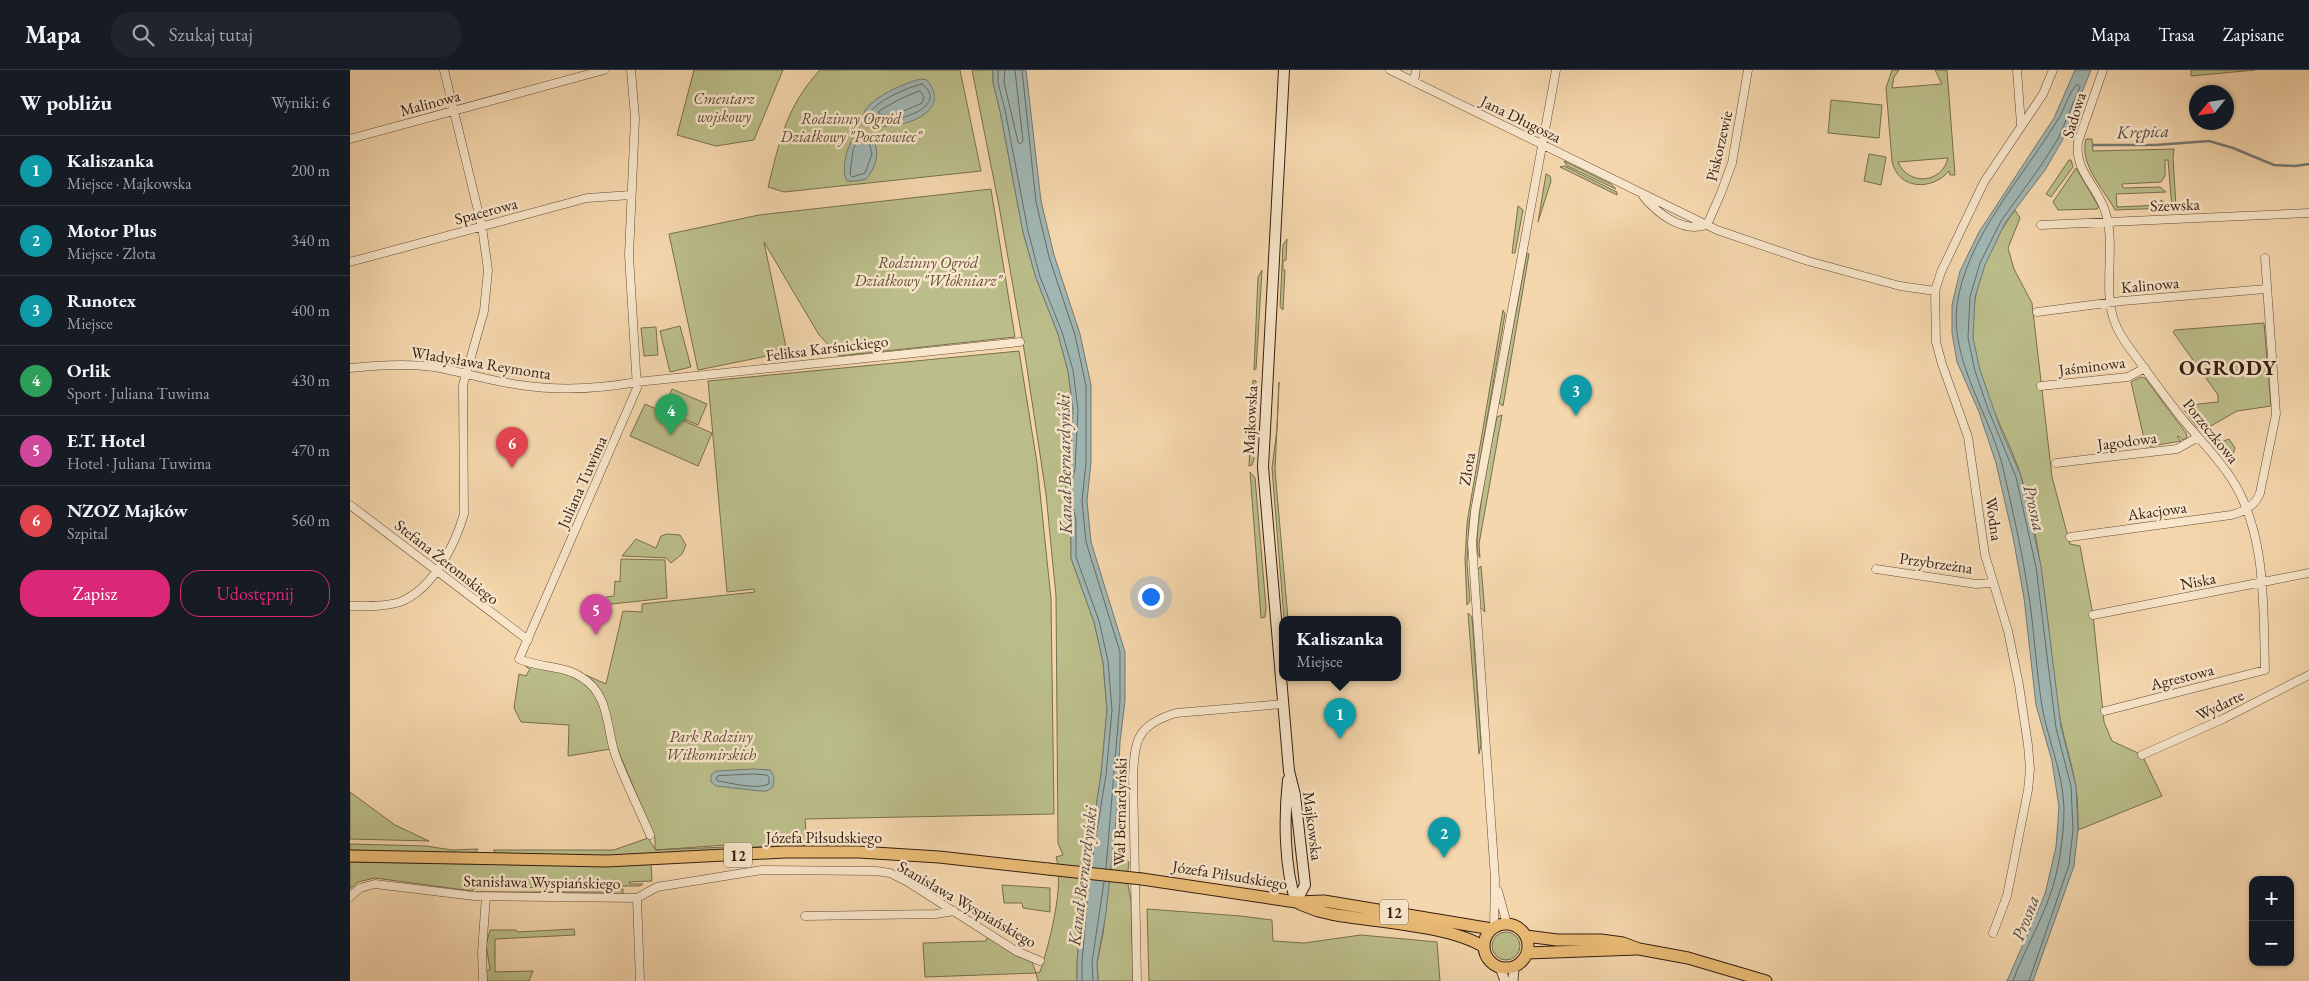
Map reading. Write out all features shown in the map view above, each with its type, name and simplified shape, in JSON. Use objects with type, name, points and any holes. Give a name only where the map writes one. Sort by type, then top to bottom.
[{"type":"main road","name":"Majkowska","points":[[1279,657],[1263,467],[1284,70]]},
{"type":"main road","name":"Majkowska","points":[[1281,681],[1289,771],[1287,813],[1289,877],[1296,902]]},
{"type":"main road","name":"Majkowska","points":[[1289,771],[1295,795],[1305,885],[1296,902]]},
{"type":"main road","name":"Józefa Piłsudskiego","points":[[350,856],[623,861],[785,852],[860,852],[939,857],[1142,879],[1296,902],[1324,901],[1493,928]]},
{"type":"main road","name":"Józefa Piłsudskiego","points":[[1296,902],[1318,912],[1443,932],[1471,940],[1484,947]]},
{"type":"main road","name":"12","points":[[1493,928],[1507,924]]},
{"type":"main road","points":[[1500,967],[1514,966],[1522,961],[1527,954],[1526,936],[1520,929],[1507,924]]},
{"type":"main road","points":[[1484,947],[1486,937],[1493,928]]},
{"type":"main road","points":[[1526,936],[1557,940],[1600,940],[1624,943],[1638,949]]},
{"type":"main road","name":"12","points":[[1484,947],[1489,959],[1500,967]]},
{"type":"main road","points":[[1527,954],[1638,949],[1688,958],[1766,981]]},
{"type":"street","points":[[350,606],[387,605],[399,602],[416,592],[435,571],[459,531],[464,514],[463,402],[466,373],[479,332],[487,290],[487,251],[444,70]]},
{"type":"street","name":"Malinowa","points":[[350,139],[604,70]]},
{"type":"street","name":"Juliana Tuwima","points":[[631,70],[635,118],[629,270],[637,382],[632,401],[520,659],[578,675],[588,681],[602,701],[608,714],[616,755],[650,835]]},
{"type":"street","name":"Jana Długosza","points":[[1390,70],[1706,225],[1808,261],[1900,286],[1935,291]]},
{"type":"street","points":[[1414,82],[1416,70]]},
{"type":"street","name":"Złota","points":[[1493,928],[1495,879],[1472,543],[1475,511],[1556,70]]},
{"type":"street","name":"Piskorzewie","points":[[1706,225],[1732,163],[1748,70]]},
{"type":"street","points":[[2017,70],[2021,125]]},
{"type":"street","name":"Wodna","points":[[1993,933],[2007,896],[2012,874],[2028,790],[2030,769],[2020,685],[2006,623],[1992,583],[1985,555],[1968,438],[1936,342],[1935,291],[1941,272],[1980,190],[2043,94],[2053,70]]},
{"type":"street","name":"Sadowa","points":[[2102,70],[2078,142],[2077,153],[2080,165],[2101,201],[2108,221]]},
{"type":"street","name":"Spacerowa","points":[[350,262],[587,198],[631,195]]},
{"type":"street","name":"Szewska","points":[[2041,225],[2309,212]]},
{"type":"street","name":"Porzeczkowa","points":[[2108,221],[2111,303],[2118,330],[2145,368],[2229,475],[2246,509],[2258,554],[2262,582],[2265,670]]},
{"type":"street","points":[[2246,509],[2256,501],[2260,494],[2276,418],[2264,258]]},
{"type":"street","name":"Kalinowa","points":[[2037,312],[2111,303],[2266,289]]},
{"type":"street","name":"Feliksa Karśnickiego","points":[[637,382],[1020,342]]},
{"type":"street","name":"Władysława Reymonta","points":[[350,368],[374,365],[409,365],[466,373],[519,385],[550,388],[601,388],[637,382]]},
{"type":"street","name":"Jaśminowa","points":[[2041,386],[2125,378],[2145,368]]},
{"type":"street","name":"Jagodowa","points":[[2056,463],[2177,449],[2198,437]]},
{"type":"street","name":"Stefana Żeromskiego","points":[[350,505],[528,640]]},
{"type":"street","name":"Akacjowa","points":[[2070,537],[2231,515],[2246,509]]},
{"type":"street","name":"Przybrzeżna","points":[[1876,568],[1976,584],[1992,583]]},
{"type":"street","name":"Niska","points":[[2093,615],[2309,573]]},
{"type":"street","name":"Agrestowa","points":[[2105,711],[2265,670]]},
{"type":"street","name":"Wydarte","points":[[2142,755],[2223,720],[2309,675]]},
{"type":"street","name":"Wał Bernardyński","points":[[1136,981],[1133,776],[1135,748],[1139,735],[1148,725],[1176,713],[1283,704]]},
{"type":"street","name":"Stanisława Wyspiańskiego","points":[[350,897],[360,888],[375,884],[486,896],[637,898],[656,887],[762,870],[876,870],[897,876],[1016,951],[1040,960]]},
{"type":"street","name":"Złota","points":[[1495,879],[1507,924]]},
{"type":"street","points":[[483,981],[482,952],[486,896]]},
{"type":"street","points":[[637,898],[640,981]]},
{"type":"street","points":[[805,916],[936,914],[954,911]]},
{"type":"street","points":[[1514,966],[1514,981]]},
{"type":"street","points":[[1500,967],[1505,981]]},
{"type":"green space","name":"Cmentarz wojskowy","points":[[694,70],[783,70],[754,140],[716,146],[677,135]]},
{"type":"green space","name":"Rodzinny Ogród Działkowy \"Pocztowiec\"","points":[[820,70],[960,70],[981,171],[784,192],[768,187],[781,139],[792,111],[799,97]]},
{"type":"green space","points":[[972,70],[993,70],[993,82],[1023,232],[1036,278],[1058,334],[1068,371],[1073,409],[1070,468],[1064,493],[1071,520],[1071,558],[1094,622],[1103,662],[1107,710],[1101,775],[1083,891],[1077,981],[1038,981],[1036,973],[1040,972],[1055,914],[1059,883],[1056,857],[1063,855],[1058,843],[1056,596],[1046,494],[1025,355],[999,206]]},
{"type":"green space","points":[[1892,70],[1899,70],[1894,77],[1892,88],[1942,84],[1935,70],[1947,70],[1955,175],[1950,175],[1949,171],[1942,178],[1934,182],[1916,184],[1901,178],[1895,171],[1892,161],[1886,88]],"holes":[[[1948,158],[1945,167],[1939,173],[1924,179],[1909,175],[1898,162]]]},
{"type":"green space","points":[[2191,70],[2255,70],[2191,76]]},
{"type":"green space","points":[[1831,100],[1882,105],[1879,138],[1828,133]]},
{"type":"green space","points":[[2086,139],[2092,139],[2093,151],[2174,149],[2176,207],[2172,208],[2168,160],[2165,160],[2165,176],[2161,182],[2122,184],[2123,188],[2160,187],[2166,192],[2116,194],[2117,207],[2161,205],[2161,200],[2165,203],[2166,208],[2115,210],[2089,167],[2085,149]]},
{"type":"green space","points":[[1869,154],[1886,157],[1881,185],[1864,181]]},
{"type":"green space","points":[[2069,160],[2071,160],[2073,167],[2051,197],[2046,194]]},
{"type":"green space","points":[[1564,161],[1611,184],[1616,189],[1567,166]]},
{"type":"green space","points":[[1564,166],[1617,192],[1617,195],[1560,167]]},
{"type":"green space","points":[[2076,168],[2099,207],[2097,209],[2058,210],[2053,202]]},
{"type":"green space","points":[[1546,174],[1550,176],[1551,181],[1538,222]]},
{"type":"green space","name":"Rodzinny Ogród Działkowy \"Włókniarz\"","points":[[991,189],[1015,337],[839,356],[819,335],[764,242],[787,352],[698,370],[669,234],[759,215]]},
{"type":"green space","points":[[1518,206],[1523,210],[1515,253],[1512,253]]},
{"type":"green space","points":[[2015,210],[2020,218],[2008,248],[2014,269],[2032,303],[2052,477],[2070,544],[2080,546],[2093,615],[2104,722],[2112,741],[2142,755],[2162,796],[2078,830],[2076,788],[2058,707],[2040,562],[2029,504],[2015,460],[1985,390],[1979,372],[1973,337],[1975,303],[1983,270],[2005,224]]},
{"type":"green space","points":[[1287,239],[1286,260],[1283,261],[1283,270],[1285,270],[1283,310],[1280,307],[1283,245]]},
{"type":"green space","points":[[1527,253],[1529,254],[1503,406],[1499,403]]},
{"type":"green space","points":[[1262,270],[1256,369],[1254,370],[1258,277]]},
{"type":"green space","points":[[1503,310],[1505,314],[1469,524],[1467,563],[1470,601],[1467,605],[1465,559],[1467,523]]},
{"type":"green space","points":[[2264,323],[2271,406],[2237,411],[2209,427],[2197,427],[2181,406],[2218,402],[2218,395],[2173,332],[2175,330]]},
{"type":"green space","points":[[680,326],[691,367],[670,372],[660,331]]},
{"type":"green space","points":[[656,327],[658,355],[644,356],[641,328]]},
{"type":"green space","name":"Park Rodziny Wiłkomirskich","points":[[1019,351],[1037,463],[1051,599],[1054,814],[805,819],[807,845],[735,848],[727,845],[655,850],[727,847],[728,852],[655,856],[498,855],[493,850],[614,850],[648,838],[655,849],[655,838],[617,748],[568,756],[569,725],[521,722],[514,708],[519,674],[526,676],[530,669],[525,666],[528,659],[572,669],[606,684],[623,611],[642,612],[642,604],[755,592],[754,589],[727,592],[708,381]]},
{"type":"green space","points":[[2141,377],[2145,378],[2186,433],[2187,437],[2183,440],[2178,436],[2181,441],[2146,447],[2131,382]]},
{"type":"green space","points":[[1253,380],[1256,381],[1254,459],[1252,465],[1249,466]]},
{"type":"green space","points":[[672,389],[707,404],[698,425],[663,410]]},
{"type":"green space","points":[[645,404],[712,433],[698,466],[630,436]]},
{"type":"green space","points":[[1502,415],[1479,544],[1480,558],[1477,550],[1479,515],[1497,417]]},
{"type":"green space","points":[[1277,431],[1275,470],[1288,616],[1284,616],[1272,468]]},
{"type":"green space","points":[[2229,439],[2235,448],[2232,458],[2217,444]]},
{"type":"green space","points":[[1250,472],[1255,478],[1266,607],[1265,617],[1261,618]]},
{"type":"green space","points":[[667,534],[680,535],[686,545],[682,554],[671,563],[666,558],[622,556],[636,539],[656,548],[661,536]]},
{"type":"green space","points":[[621,559],[665,560],[667,598],[603,605],[606,597],[614,596],[615,581],[620,582]]},
{"type":"green space","points":[[1481,566],[1485,612],[1479,606],[1477,570]]},
{"type":"green space","points":[[1468,613],[1472,617],[1481,745],[1479,754]]},
{"type":"green space","points":[[350,792],[395,825],[429,841],[350,839]]},
{"type":"green space","points":[[350,844],[426,846],[452,850],[478,849],[470,854],[350,850]]},
{"type":"green space","points":[[1112,855],[1124,855],[1125,859],[1129,862],[1127,879],[1131,901],[1133,981],[1098,981],[1097,963],[1103,934]]},
{"type":"green space","points":[[350,862],[535,865],[651,864],[652,881],[629,882],[630,884],[643,884],[639,886],[613,886],[606,888],[477,887],[472,891],[375,878],[358,882],[350,889]]},
{"type":"green space","points":[[1002,885],[1050,888],[1050,912],[1023,908],[1022,903],[1004,903]]},
{"type":"green space","points":[[614,889],[623,889],[623,894],[476,892],[607,892]]},
{"type":"green space","points":[[1147,909],[1272,920],[1273,941],[1304,943],[1361,935],[1437,942],[1440,981],[1149,981]]},
{"type":"green space","points":[[574,929],[575,935],[495,939],[495,972],[533,971],[529,981],[487,981],[486,972],[490,969],[486,945],[490,930],[516,930],[517,932]]},
{"type":"green space","points":[[1506,932],[1516,936],[1520,946],[1516,956],[1506,960],[1496,956],[1492,946],[1496,936]]},
{"type":"green space","points":[[988,936],[1014,954],[1032,962],[1036,973],[925,977],[923,943],[986,941]]},
{"type":"water","points":[[993,70],[1026,70],[1041,201],[1054,255],[1080,334],[1091,385],[1091,462],[1087,501],[1091,542],[1125,652],[1125,701],[1120,742],[1117,811],[1106,913],[1097,963],[1098,981],[1077,981],[1077,962],[1083,891],[1101,775],[1107,710],[1103,662],[1094,622],[1071,558],[1071,520],[1064,493],[1070,468],[1073,409],[1068,371],[1058,334],[1036,278],[1023,232],[993,82]]},
{"type":"water","points":[[2075,70],[2091,70],[2062,141],[2045,170],[2005,223],[1985,265],[1975,297],[1973,338],[1980,370],[2001,430],[2021,476],[2041,566],[2061,727],[2076,786],[2078,830],[2074,866],[2033,981],[2007,981],[2045,894],[2056,847],[2059,807],[2052,761],[2036,705],[2024,598],[2013,537],[1996,463],[1979,412],[1957,362],[1952,333],[1952,305],[1960,271],[1979,232],[2054,118]]},
{"type":"water","points":[[920,79],[927,80],[934,93],[933,104],[926,113],[915,120],[901,124],[887,126],[864,122],[867,107],[884,94]]},
{"type":"water","points":[[864,132],[874,141],[876,147],[877,154],[874,167],[866,179],[847,181],[844,170],[848,149],[857,133]]},
{"type":"water","points":[[770,770],[774,777],[773,787],[767,791],[760,791],[716,786],[711,782],[711,775],[716,771]]},
{"type":"waterway","name":"Krępica","points":[[2093,145],[2156,145],[2209,141],[2233,148],[2274,165],[2295,166],[2309,164]]},
{"type":"place","name":"Runotex","points":[[1576,416]]},
{"type":"place","name":"Orlik","points":[[671,435]]},
{"type":"place","name":"NZOZ Majków","points":[[512,468]]},
{"type":"place","name":"E.T. Hotel","points":[[596,635]]},
{"type":"place","name":"Kaliszanka","points":[[1340,739]]},
{"type":"place","name":"Motor Plus","points":[[1444,858]]},
{"type":"district","name":"OGRODY","points":[[2228,367]]},
{"type":"water label","name":"Kanał Bernardyński","points":[[1064,464]]},
{"type":"water label","name":"Prosna","points":[[2035,508]]},
{"type":"water label","name":"Kanał Bernardyński","points":[[1082,876]]},
{"type":"water label","name":"Prosna","points":[[2025,918]]}]
